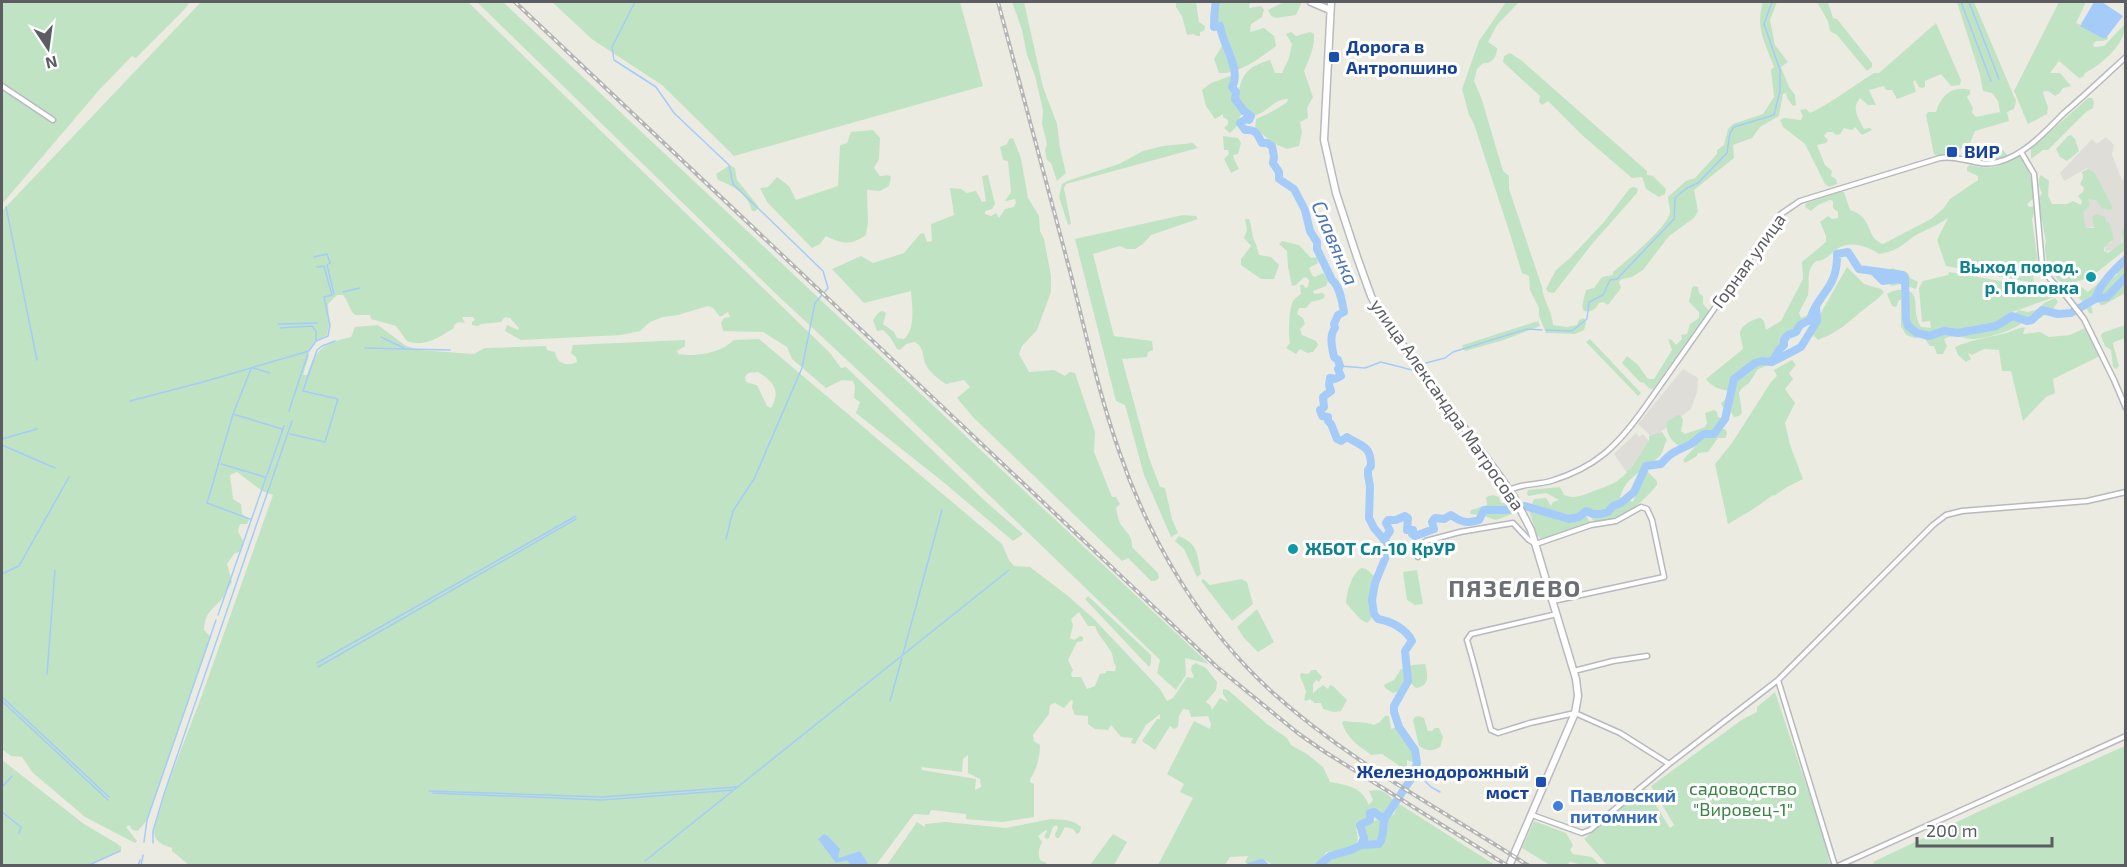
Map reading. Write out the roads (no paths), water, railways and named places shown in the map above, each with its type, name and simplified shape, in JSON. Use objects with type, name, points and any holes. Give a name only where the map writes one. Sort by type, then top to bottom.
[{"type":"main road","points":[[1311,2],[1330,10]]},
{"type":"main road","name":"улица Александра Матросова","points":[[1331,2],[1324,140],[1336,193],[1371,296],[1376,307],[1408,352],[1510,490],[1528,523],[1574,671],[1578,696],[1575,713],[1509,866]]},
{"type":"street","points":[[2126,57],[2021,152],[2034,174],[2042,265],[2050,279],[2084,319],[2126,408]]},
{"type":"street","points":[[2,86],[53,120]]},
{"type":"street","name":"Горная улица","points":[[1510,490],[1563,478],[1589,465],[1609,451],[1624,436],[1775,222],[1792,205],[1959,153],[1960,157],[1973,162],[1988,164],[2000,162],[2021,152]]},
{"type":"street","points":[[1531,814],[1586,833],[1669,764],[1779,680],[1933,525],[1946,515],[1962,511],[2087,501],[2126,492]]},
{"type":"street","points":[[1418,557],[1426,541],[1460,532],[1513,524],[1529,540],[1536,543],[1590,525],[1611,522],[1641,507],[1647,508],[1652,520],[1664,577],[1553,601]]},
{"type":"street","points":[[1557,614],[1471,634],[1467,640],[1476,665],[1479,687],[1491,730],[1498,733],[1575,713],[1620,733],[1669,764]]},
{"type":"street","points":[[1574,671],[1612,661],[1647,656]]},
{"type":"street","points":[[1779,680],[1837,866],[2126,736]]},
{"type":"water","points":[[2094,2],[2102,2],[2123,16],[2106,38],[2080,26]]},
{"type":"water","points":[[824,834],[840,849],[838,858],[860,851],[869,865],[850,865],[847,860],[836,863],[818,839]]},
{"type":"waterway","points":[[635,2],[612,47],[614,60],[656,87],[674,113],[729,165],[733,184],[823,271],[828,288],[815,303],[802,368],[754,479],[733,511],[726,539]]},
{"type":"waterway","name":"Славянка","points":[[1216,2],[1214,27],[1220,26],[1233,65],[1235,72],[1232,87],[1236,92],[1235,99],[1251,116],[1249,120],[1246,119],[1240,123],[1245,130],[1252,130],[1256,133],[1262,143],[1272,146],[1273,163],[1279,172],[1279,179],[1294,189],[1305,210],[1310,231],[1317,242],[1317,249],[1340,294],[1344,312],[1338,315],[1334,324],[1332,342],[1334,357],[1338,360],[1341,376],[1335,379],[1330,378],[1331,391],[1323,397],[1324,407],[1320,410],[1322,416],[1328,417],[1337,439],[1341,441],[1347,437],[1365,447],[1371,459],[1371,466],[1368,470],[1369,518],[1389,549],[1375,583],[1372,600],[1374,614],[1378,619],[1402,629],[1412,641],[1405,651],[1408,681],[1394,706],[1399,727],[1415,750],[1417,763],[1411,779],[1387,815],[1382,818],[1374,812],[1370,813],[1370,820],[1360,825],[1364,838],[1361,845],[1330,856],[1318,866]]},
{"type":"waterway","points":[[1546,330],[1572,331],[1587,319],[1589,302],[1603,295],[1610,280],[1617,279],[1674,219],[1675,198],[1687,188],[1698,183],[1727,153],[1730,133],[1734,127],[1774,115],[1780,91],[1780,70],[1764,24],[1772,2]]},
{"type":"waterway","points":[[1961,2],[1991,81]]},
{"type":"waterway","points":[[1969,2],[1999,79]]},
{"type":"waterway","points":[[6,207],[37,360]]},
{"type":"waterway","points":[[1384,540],[1390,531],[1386,523],[1388,520],[1396,520],[1405,516],[1408,518],[1407,530],[1413,530],[1412,534],[1415,536],[1434,529],[1432,522],[1435,518],[1444,519],[1451,515],[1461,521],[1471,522],[1479,520],[1484,510],[1506,510],[1525,506],[1569,519],[1579,517],[1586,511],[1593,514],[1608,512],[1634,492],[1646,466],[1661,464],[1672,454],[1702,435],[1714,434],[1725,419],[1734,379],[1755,363],[1772,362],[1788,335],[1796,332],[1800,325],[1810,320],[1817,303],[1831,284],[1837,254],[1848,252],[1859,269],[1903,275],[1908,326],[1917,333],[1929,336],[1944,331],[1958,333],[1996,326],[2012,316],[2027,321],[2032,320],[2042,310],[2058,314],[2071,313],[2095,299],[2107,297],[2126,277]]},
{"type":"waterway","points":[[314,257],[327,254],[330,263],[327,265],[334,294]]},
{"type":"waterway","points":[[2095,299],[2104,282],[2126,259]]},
{"type":"waterway","points":[[130,401],[309,351],[316,341],[328,336],[330,325],[324,297],[332,295],[324,266],[317,267]]},
{"type":"waterway","points":[[1874,272],[1883,281],[1898,279],[1904,281]]},
{"type":"waterway","points":[[343,292],[360,288]]},
{"type":"waterway","points":[[1772,362],[1801,347],[1817,321],[1816,307]]},
{"type":"waterway","points":[[278,324],[317,323]]},
{"type":"waterway","points":[[280,328],[312,326],[316,331],[316,340]]},
{"type":"waterway","points":[[1426,363],[1445,358],[1453,352],[1527,329],[1542,330]]},
{"type":"waterway","points":[[381,337],[404,348]]},
{"type":"waterway","points":[[290,434],[325,442],[338,399],[303,391],[317,350],[335,341]]},
{"type":"waterway","points":[[365,348],[450,350]]},
{"type":"waterway","points":[[289,411],[308,353]]},
{"type":"waterway","points":[[1340,366],[1365,368],[1381,362],[1412,370]]},
{"type":"waterway","points":[[253,368],[270,373]]},
{"type":"waterway","points":[[250,519],[207,503],[233,414],[251,369]]},
{"type":"waterway","points":[[233,414],[282,429]]},
{"type":"waterway","points":[[153,843],[153,831],[164,794],[292,421]]},
{"type":"waterway","points":[[218,615],[284,426]]},
{"type":"waterway","points":[[2,439],[37,429]]},
{"type":"waterway","points":[[2,445],[55,468]]},
{"type":"waterway","points":[[221,464],[265,477]]},
{"type":"waterway","points":[[2,574],[19,566],[69,477]]},
{"type":"waterway","points":[[903,654],[942,510]]},
{"type":"waterway","points":[[317,663],[576,516]]},
{"type":"waterway","points":[[318,667],[576,519]]},
{"type":"waterway","points":[[47,674],[55,570]]},
{"type":"waterway","points":[[645,861],[1009,570]]},
{"type":"waterway","points":[[144,842],[147,820],[216,620]]},
{"type":"waterway","points":[[890,701],[902,658]]},
{"type":"waterway","points":[[2,697],[109,797]]},
{"type":"waterway","points":[[2,701],[108,800]]},
{"type":"waterway","points":[[1413,774],[1418,774],[1431,787],[1440,792]]},
{"type":"waterway","points":[[2,787],[12,776]]},
{"type":"waterway","points":[[429,791],[602,797],[737,787]]},
{"type":"waterway","points":[[433,793],[602,800],[734,790]]},
{"type":"waterway","points":[[2,812],[21,827],[19,833]]},
{"type":"waterway","points":[[1361,845],[1379,844],[1386,816]]},
{"type":"waterway","points":[[87,866],[120,851]]},
{"type":"waterway","points":[[141,866],[143,855]]},
{"type":"waterway","points":[[138,866],[140,860]]},
{"type":"waterway","name":"Славянка","points":[[1251,866],[1262,863],[1265,866]]},
{"type":"railway","points":[[515,2],[1217,667],[1299,734],[1325,752],[1508,866]]},
{"type":"railway","points":[[998,2],[1112,429],[1146,518],[1180,581],[1222,640],[1246,667],[1302,717],[1364,763],[1529,866]]},
{"type":"place","name":"Дорога в Антропшино","points":[[1334,57]]},
{"type":"place","name":"ВИР","points":[[1952,152]]},
{"type":"place","name":"Выход пород. р. Поповка","points":[[2091,277]]},
{"type":"place","name":"ЖБОТ Сл-10 КрУР","points":[[1293,549]]},
{"type":"place","name":"Железнодорожный мост","points":[[1541,782]]},
{"type":"place","name":"Павловский питомник","points":[[1558,806]]},
{"type":"district","name":"ПЯЗЕЛЕВО","points":[[1515,589]]},
{"type":"park label","name":"садоводство \"Вировец-1\"","points":[[1743,799]]}]
